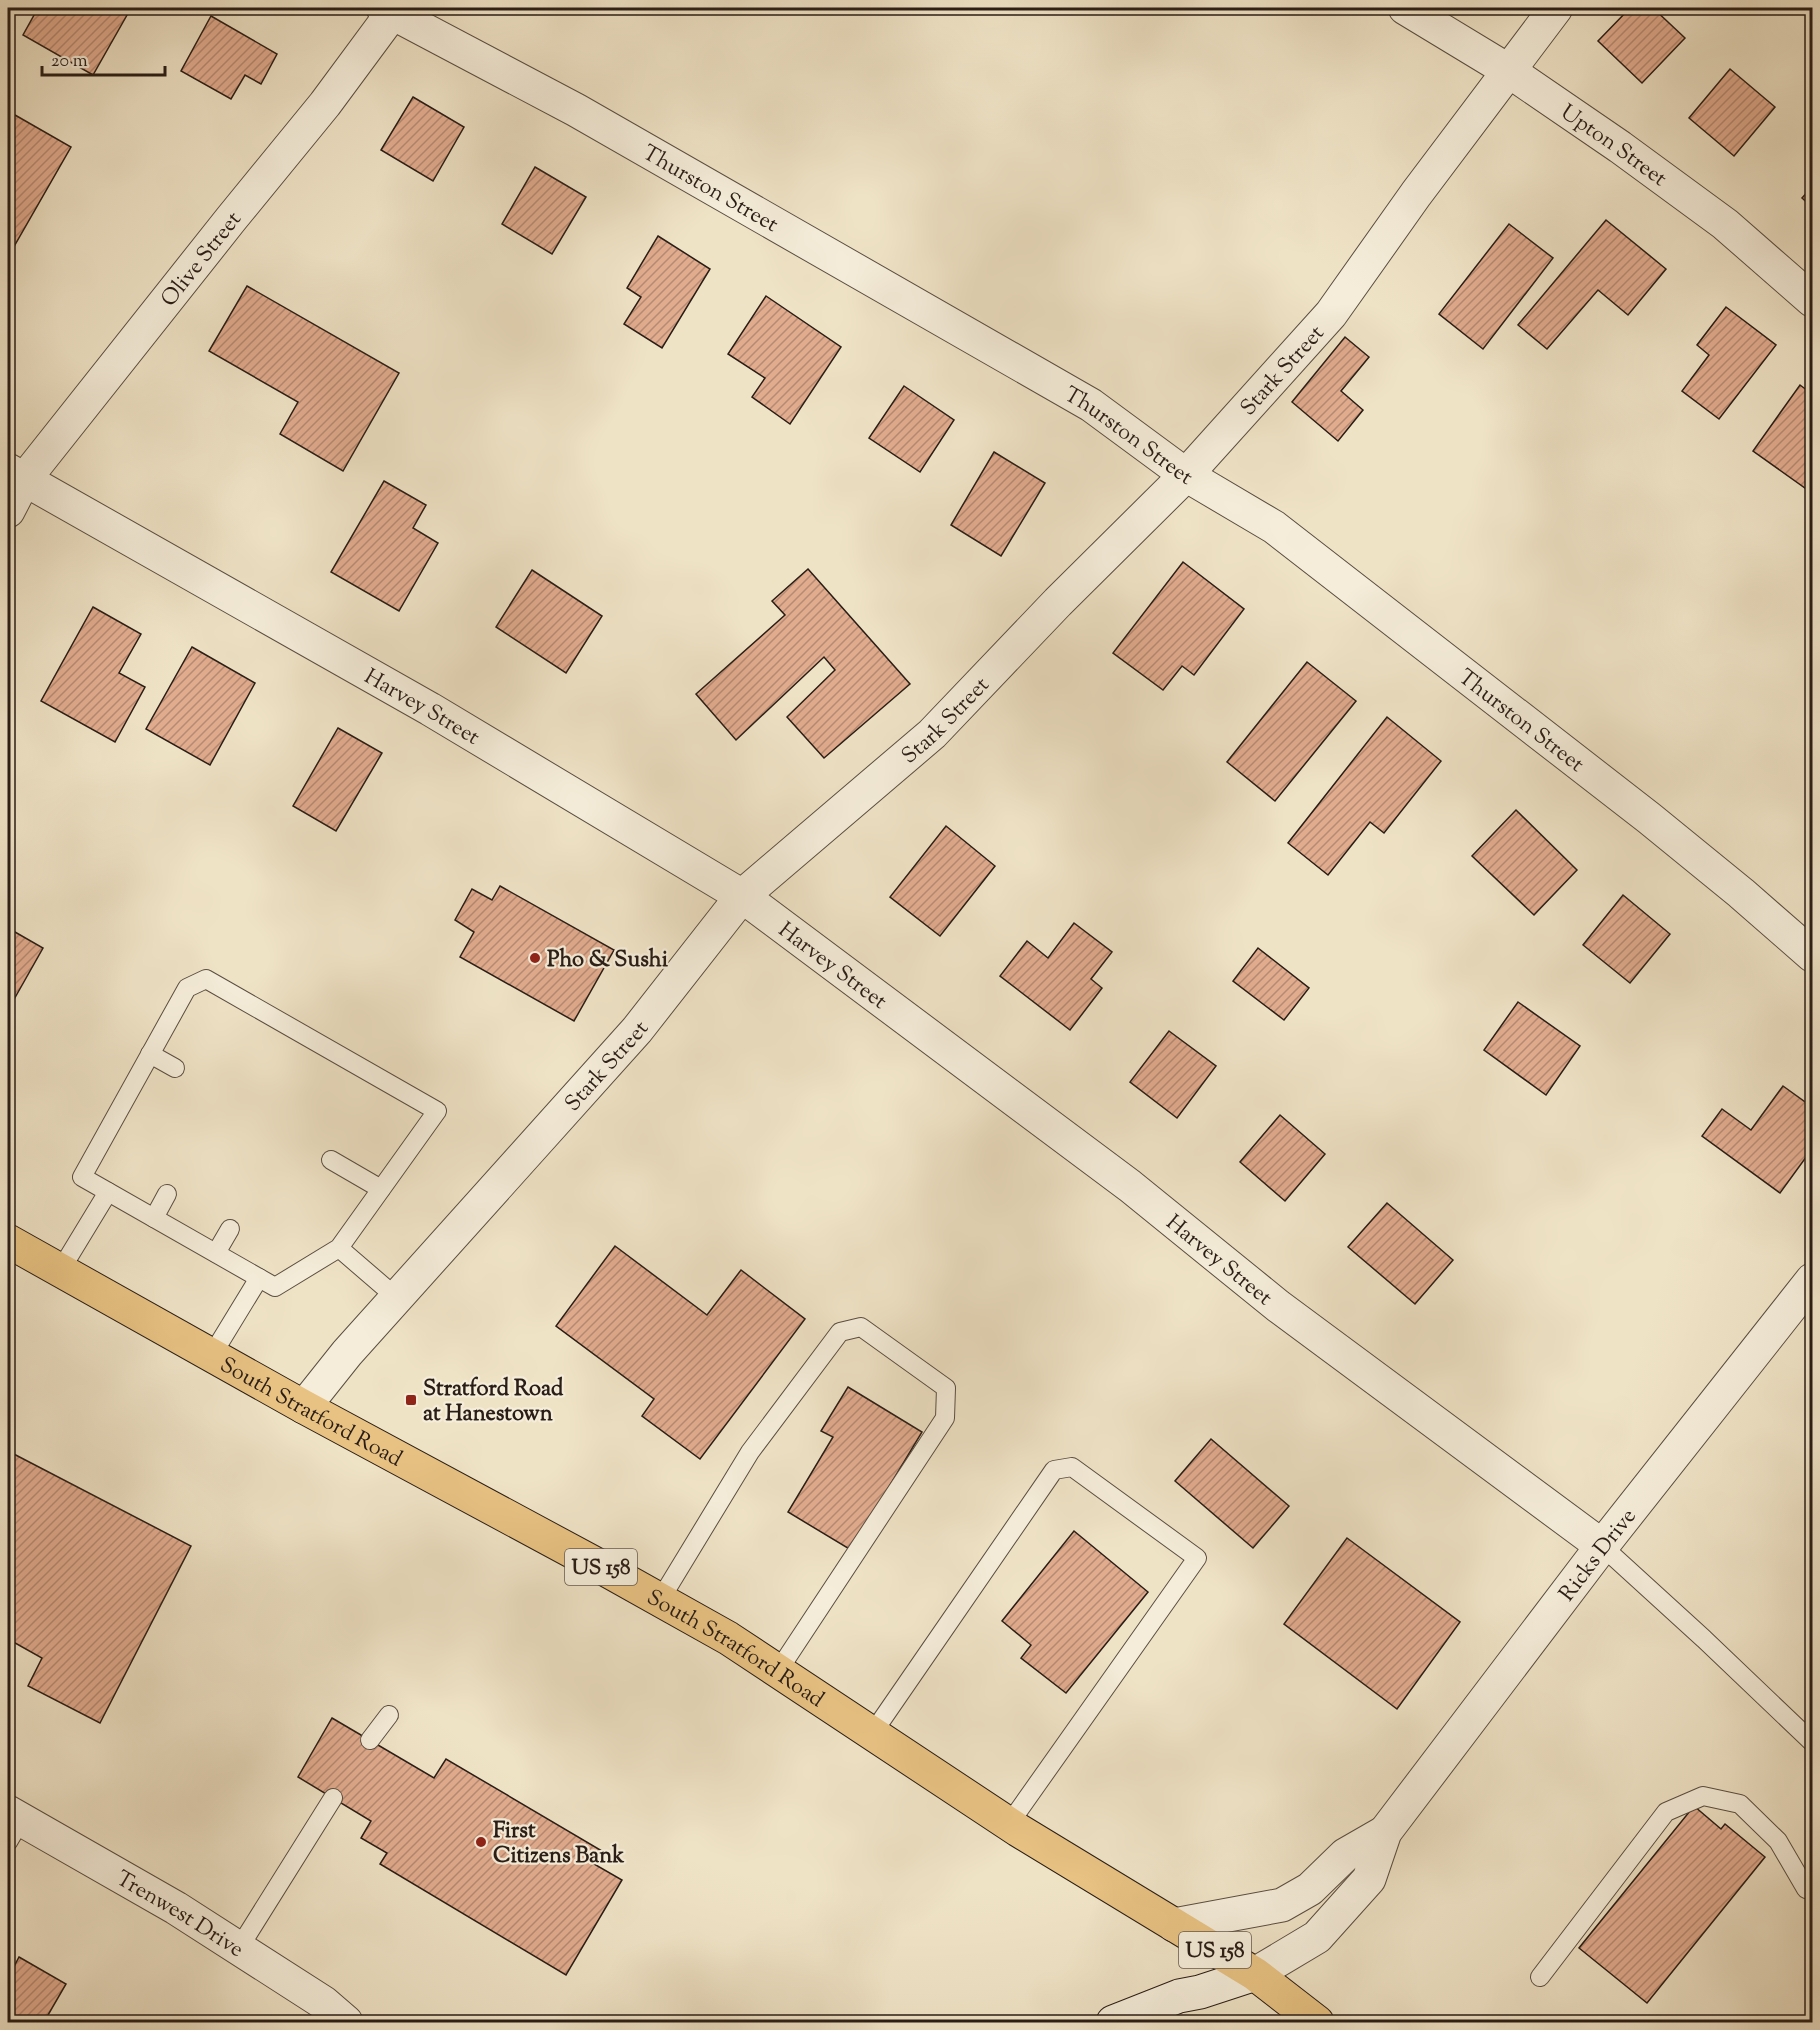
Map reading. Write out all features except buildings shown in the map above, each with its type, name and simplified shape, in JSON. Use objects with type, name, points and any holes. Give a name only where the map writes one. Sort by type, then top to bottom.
[{"type":"main road","name":"South Stratford Road","points":[[8,1241],[304,1407],[728,1638],[1010,1824],[1255,1974],[1317,2022]]},
{"type":"street","name":"Upton Street","points":[[1405,8],[1509,71],[1620,147],[1725,224],[1812,300]]},
{"type":"street","name":"Stark Street","points":[[304,1407],[347,1353],[637,1030],[742,896],[932,734],[1058,602],[1186,475],[1331,314],[1416,194],[1556,8]]},
{"type":"street","name":"Thurston Street","points":[[390,9],[576,110],[1091,405],[1186,475],[1274,527],[1649,818],[1812,955]]},
{"type":"street","name":"Olive Street","points":[[8,511],[16,475],[325,104],[390,9]]},
{"type":"street","name":"Harvey Street","points":[[16,475],[430,709],[742,896],[1130,1186],[1278,1306],[1602,1546]]},
{"type":"street","name":"Ricks Drive","points":[[1113,2022],[1179,1996],[1200,1992],[1255,1974],[1317,1937],[1370,1879],[1385,1832],[1602,1546],[1812,1280]]},
{"type":"street","name":"Trenwest Drive","points":[[12,1825],[176,1908],[324,2003],[346,2022]]},
{"type":"street","name":"Ricks Drive","points":[[1174,1925],[1282,1905],[1310,1889],[1345,1856],[1385,1832]]},
{"type":"lane","points":[[206,979],[437,1111],[381,1189],[339,1248],[275,1287],[82,1177],[187,988],[206,979]]},
{"type":"lane","points":[[150,1054],[175,1068]]},
{"type":"lane","points":[[331,1160],[381,1189]]},
{"type":"lane","points":[[60,1271],[108,1192]]},
{"type":"lane","points":[[154,1218],[167,1194]]},
{"type":"lane","points":[[216,1253],[230,1229]]},
{"type":"lane","points":[[339,1248],[397,1298]]},
{"type":"lane","points":[[212,1355],[259,1278]]},
{"type":"lane","points":[[660,1600],[750,1452],[840,1332],[861,1327],[946,1388],[945,1418],[778,1671]]},
{"type":"lane","points":[[872,1734],[1054,1470],[1072,1467],[1197,1558],[1010,1824]]},
{"type":"lane","points":[[1602,1546],[1812,1742]]},
{"type":"lane","points":[[370,1740],[389,1715]]},
{"type":"lane","points":[[1540,1977],[1666,1812],[1703,1796],[1740,1804],[1778,1841],[1806,1889]]},
{"type":"lane","points":[[239,1948],[333,1798]]},
{"type":"place","name":"Pho & Sushi","points":[[535,958]]},
{"type":"place","name":"Stratford Road at Hanestown","points":[[411,1400]]},
{"type":"place","name":"First Citizens Bank","points":[[481,1842]]}]
